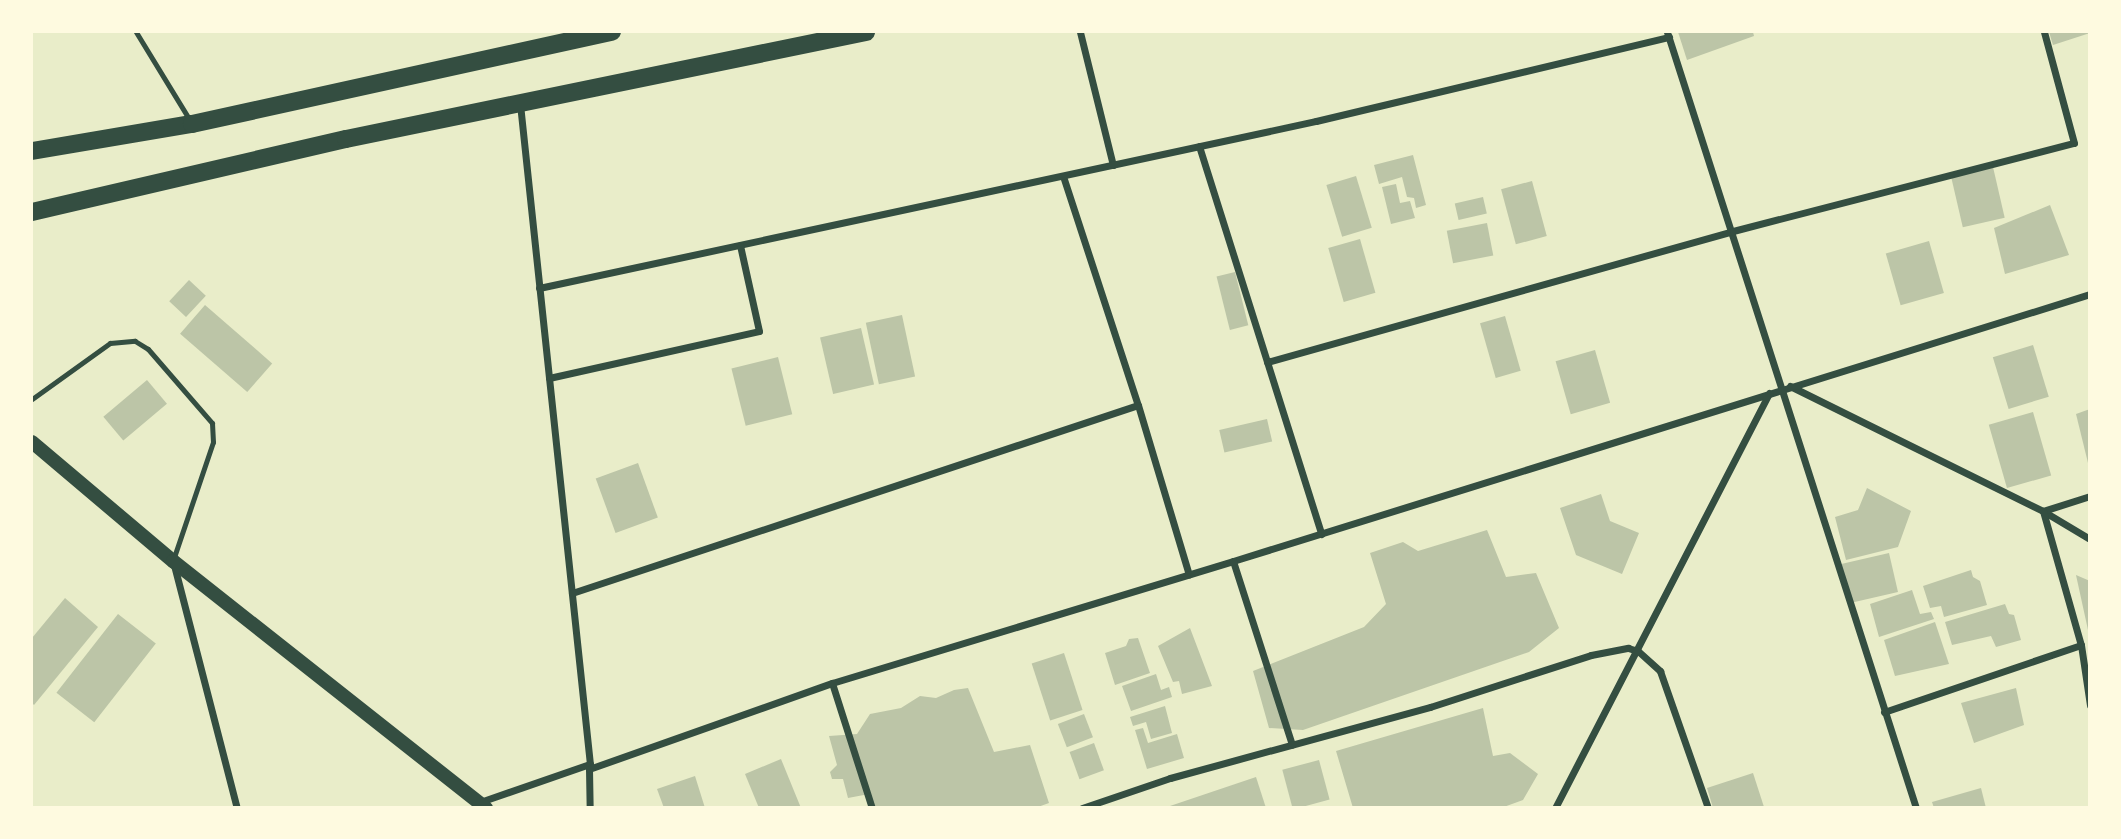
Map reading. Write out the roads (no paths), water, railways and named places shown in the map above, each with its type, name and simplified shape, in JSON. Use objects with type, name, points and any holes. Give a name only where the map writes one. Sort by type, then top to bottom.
[{"type":"main road","points":[[32,151],[192,124],[612,32]]},
{"type":"main road","points":[[32,212],[346,139],[866,32]]},
{"type":"main road","points":[[32,442],[173,561],[483,805]]},
{"type":"street","points":[[1080,32],[1114,164]]},
{"type":"street","points":[[1267,362],[1733,231],[2074,143],[2044,32]]},
{"type":"street","points":[[540,288],[1199,146],[1668,34],[1786,388],[1884,712],[1916,807]]},
{"type":"street","points":[[520,104],[572,593],[589,766],[590,807]]},
{"type":"street","points":[[1199,146],[1321,534]]},
{"type":"street","points":[[1063,176],[1138,405],[1189,575]]},
{"type":"street","points":[[549,378],[759,331],[740,245]]},
{"type":"street","points":[[483,805],[832,683],[1189,575],[2090,294]]},
{"type":"street","points":[[1786,388],[2043,511],[2090,539]]},
{"type":"street","points":[[1555,807],[1769,393]]},
{"type":"street","points":[[572,593],[1138,405]]},
{"type":"street","points":[[2043,511],[2090,496]]},
{"type":"street","points":[[2043,511],[2081,645],[2090,705]]},
{"type":"street","points":[[173,561],[237,807]]},
{"type":"street","points":[[1233,561],[1292,745]]},
{"type":"street","points":[[1884,712],[2081,645]]},
{"type":"street","points":[[1082,807],[1102,804],[1292,745],[1430,707],[1591,655],[1628,648],[1638,651],[1660,671],[1709,807]]},
{"type":"street","points":[[832,683],[872,807]]},
{"type":"lane","points":[[136,32],[192,124]]},
{"type":"lane","points":[[32,399],[110,343],[135,341],[148,349],[212,424],[213,442],[173,561]]}]
